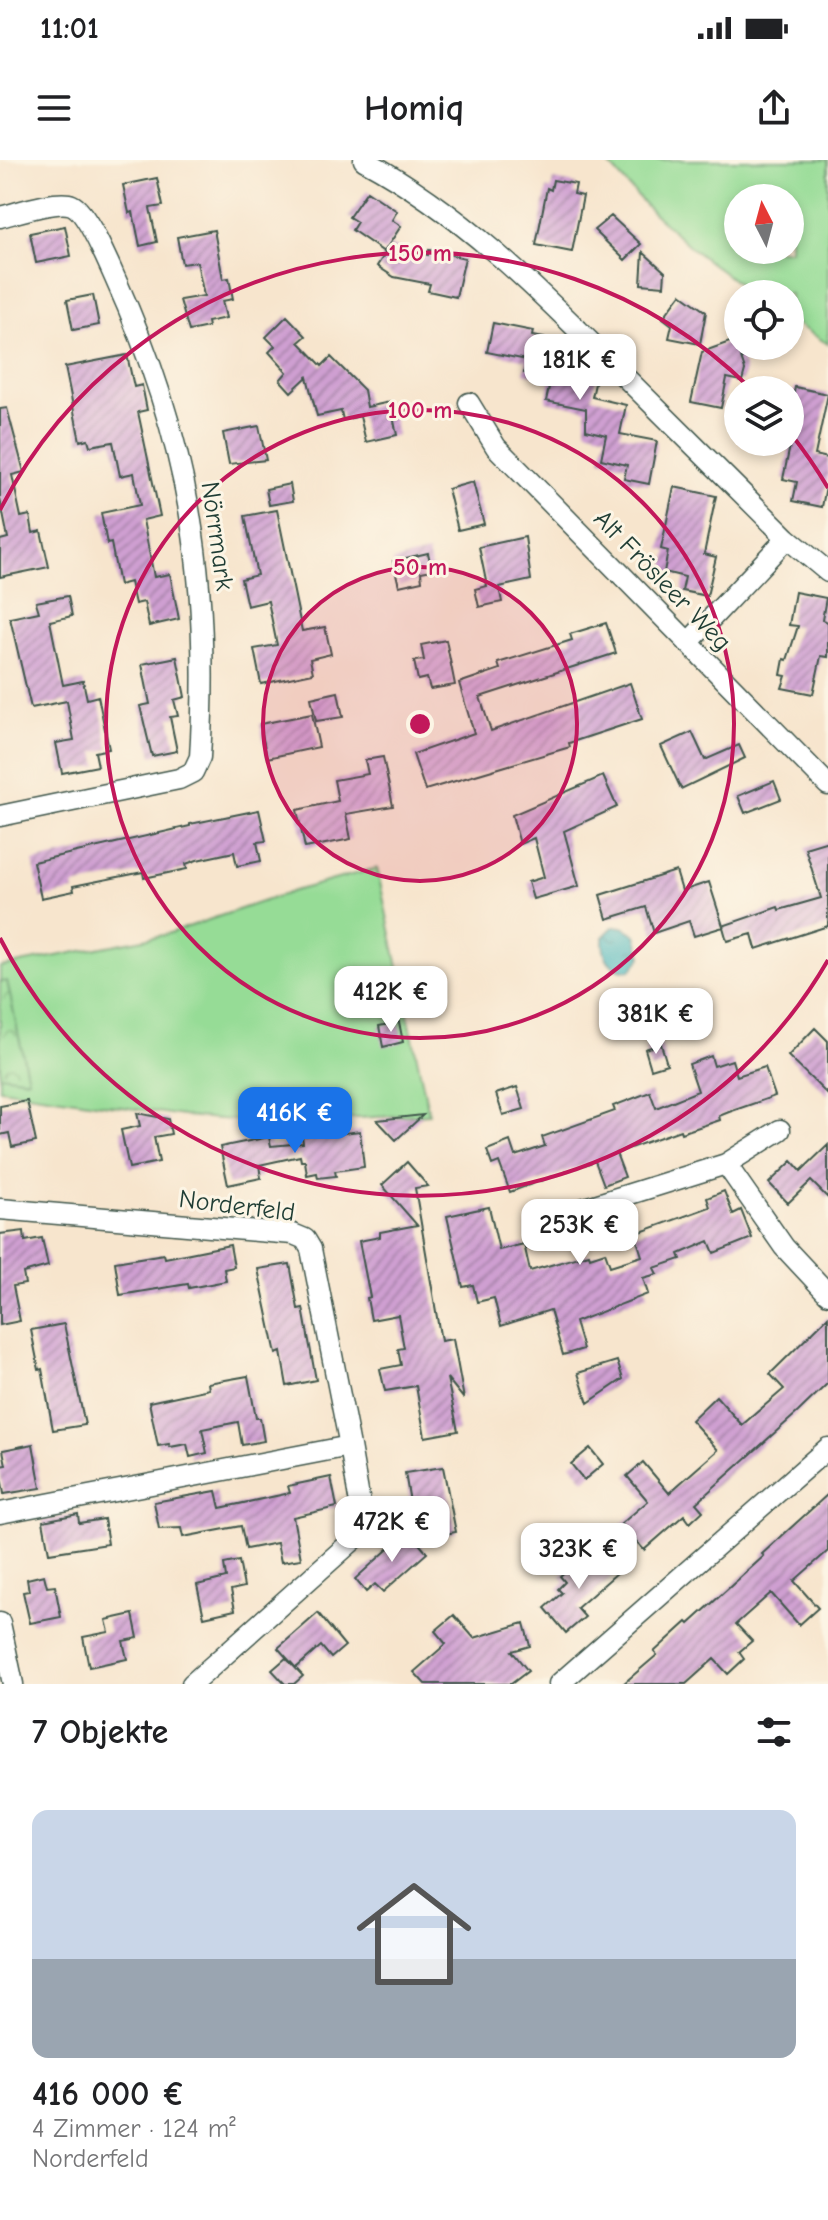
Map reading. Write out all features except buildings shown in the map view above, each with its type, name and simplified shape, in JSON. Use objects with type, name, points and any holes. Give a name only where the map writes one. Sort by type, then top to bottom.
[{"type":"street","points":[[364,160],[469,231],[526,278],[787,538],[828,572]]},
{"type":"street","name":"Nörrmark","points":[[0,217],[58,204],[71,205],[80,213],[109,266],[140,333],[166,405],[187,494],[197,554],[204,631],[200,757],[193,772],[179,779],[0,816]]},
{"type":"street","name":"Alt Frösleer Weg","points":[[469,403],[496,447],[828,785]]},
{"type":"street","points":[[688,643],[787,538]]},
{"type":"street","points":[[537,1223],[726,1164],[780,1130]]},
{"type":"street","points":[[726,1164],[784,1247],[828,1294]]},
{"type":"street","name":"Norderfeld","points":[[0,1209],[293,1234],[305,1239],[311,1249],[364,1519],[360,1534],[192,1684]]},
{"type":"street","points":[[0,1513],[350,1446]]},
{"type":"street","points":[[559,1684],[828,1448]]},
{"type":"street","points":[[0,1623],[13,1684]]},
{"type":"green space","points":[[605,160],[828,160],[828,344],[804,329],[804,280],[733,280],[695,251],[648,208]]},
{"type":"green space","points":[[377,868],[429,1114],[268,1123],[183,1116],[0,1089],[0,967],[164,935],[294,891]]},
{"type":"green space","points":[[7,981],[28,1079],[0,1075],[0,982]]},
{"type":"water","points":[[613,927],[623,927],[636,935],[642,957],[631,970],[618,968],[606,956],[603,937]]}]
